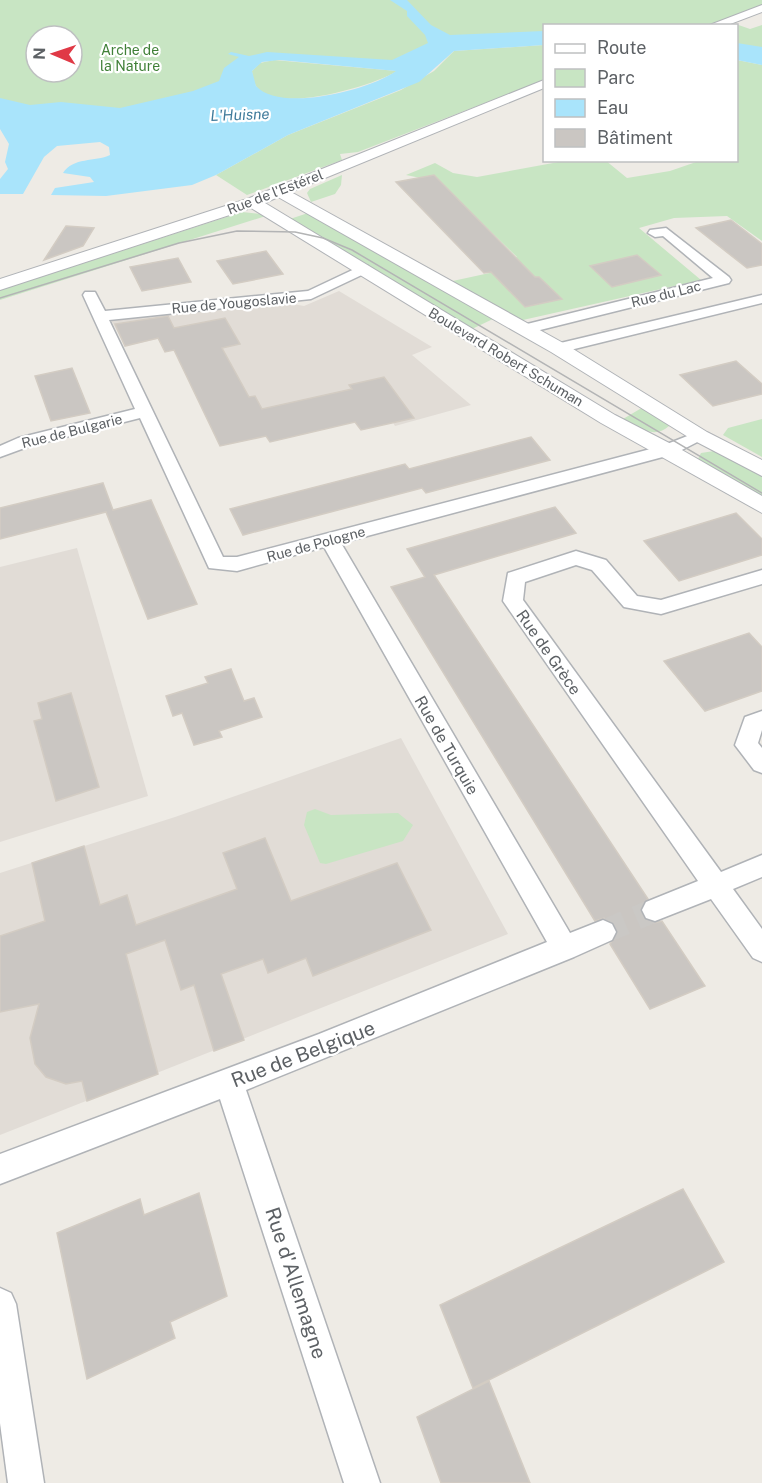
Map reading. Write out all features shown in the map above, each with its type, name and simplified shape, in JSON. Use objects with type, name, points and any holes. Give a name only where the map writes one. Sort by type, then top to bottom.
[{"type":"street","points":[[719,24],[762,8]]},
{"type":"street","name":"Rue de l'Estérel","points":[[0,285],[253,202],[357,162],[543,84]]},
{"type":"street","name":"Boulevard Robert Schuman","points":[[278,191],[558,348],[700,436],[762,469]]},
{"type":"street","name":"Boulevard Robert Schuman","points":[[253,202],[608,419],[668,450],[762,506]]},
{"type":"street","name":"Rue du Lac","points":[[524,329],[724,280],[666,232],[655,233]]},
{"type":"street","name":"Rue de Yougoslavie","points":[[99,316],[311,296],[363,269]]},
{"type":"street","name":"Rue de Pologne","points":[[90,295],[216,563],[237,564],[330,541],[668,450],[700,436]]},
{"type":"street","name":"Rue du Lac","points":[[558,348],[762,299]]},
{"type":"street","name":"Rue de Bulgarie","points":[[0,452],[24,441],[145,412]]},
{"type":"street","name":"Rue de Turquie","points":[[330,541],[565,949]]},
{"type":"street","name":"Rue de Grèce","points":[[715,885],[513,601],[515,578],[576,558],[599,565],[631,602],[661,607],[762,577]]},
{"type":"street","points":[[762,720],[753,723],[746,745],[762,764]]},
{"type":"street","points":[[655,910],[762,866]]},
{"type":"street","points":[[715,885],[762,950]]},
{"type":"street","name":"Rue de Belgique","points":[[0,1169],[229,1082],[603,932]]},
{"type":"street","name":"Rue d'Allemagne","points":[[229,1082],[362,1483]]},
{"type":"street","points":[[0,1304],[26,1483]]},
{"type":"shaded area","points":[[339,291],[432,347],[412,355],[471,405],[395,426],[391,419],[385,421],[387,424],[361,430],[352,418],[350,423],[270,442],[263,429],[256,438],[220,446],[175,352],[180,351],[179,349],[165,352],[158,339],[125,346],[111,320],[287,303],[304,306]]},
{"type":"shaded area","points":[[77,548],[148,796],[0,842],[0,567]]},
{"type":"shaded area","points":[[401,738],[508,934],[0,1135],[0,873],[175,817]]},
{"type":"green space","name":"Arche de la Nature","points":[[0,0],[762,0],[762,8],[727,21],[736,24],[543,24],[543,39],[463,43],[404,63],[271,57],[246,66],[238,85],[123,120],[0,109]]},
{"type":"green space","name":"Arche de la Nature","points":[[738,25],[750,29],[762,25],[762,57],[738,53]]},
{"type":"green space","points":[[543,45],[543,80],[358,152],[340,154],[342,160],[247,195],[216,175],[288,135],[401,90],[434,71],[454,51]]},
{"type":"green space","points":[[274,60],[397,71],[350,89],[309,98],[289,99],[273,97],[261,92],[254,82],[252,71],[260,63]]},
{"type":"green space","points":[[738,60],[762,65],[762,241],[727,216],[674,218],[639,228],[701,280],[514,322],[448,282],[508,269],[501,261],[517,257],[440,182],[406,175],[435,163],[453,173],[477,177],[559,162],[607,162],[627,178],[670,171],[696,162],[738,162]]},
{"type":"green space","points":[[342,175],[341,185],[335,194],[311,202],[307,193],[310,189]]},
{"type":"green space","points":[[242,212],[269,215],[0,300],[0,290]]},
{"type":"green space","points":[[308,213],[495,318],[472,329],[290,219]]},
{"type":"green space","points":[[645,406],[666,420],[669,426],[658,432],[652,432],[623,419]]},
{"type":"green space","points":[[762,419],[762,457],[723,435],[728,428]]},
{"type":"green space","points":[[714,451],[762,476],[762,503],[700,464],[698,459],[701,453]]},
{"type":"green space","points":[[315,809],[331,815],[398,813],[413,825],[403,841],[326,864],[320,863],[304,825],[307,812]]},
{"type":"water","name":"L'Huisne","points":[[390,0],[407,0],[431,25],[450,35],[543,31],[543,45],[454,51],[419,82],[288,135],[216,175],[192,185],[106,196],[51,195],[55,188],[94,182],[90,177],[63,173],[72,164],[110,155],[109,147],[100,142],[57,146],[44,157],[23,194],[0,194],[0,179],[8,169],[5,162],[9,144],[0,129],[0,98],[30,105],[61,102],[120,108],[193,91],[219,81],[224,68],[239,57],[228,54],[231,52],[249,56],[267,52],[392,60],[428,43],[425,35],[407,16],[407,11]],"holes":[[[279,60],[396,71],[384,78],[325,96],[284,98],[268,94],[256,86],[252,71],[262,62]]]},
{"type":"water","points":[[738,43],[762,47],[762,65],[738,60]]},
{"type":"building","points":[[434,175],[535,277],[539,277],[562,299],[525,307],[491,272],[484,273],[396,182]]},
{"type":"building","points":[[731,220],[762,244],[762,265],[747,268],[696,228]]},
{"type":"building","points":[[66,226],[94,228],[83,246],[44,260]]},
{"type":"building","points":[[266,251],[283,274],[233,284],[217,261]]},
{"type":"building","points":[[637,255],[661,275],[612,287],[590,266]]},
{"type":"building","points":[[178,258],[191,282],[142,291],[130,267]]},
{"type":"building","points":[[168,316],[174,328],[225,318],[240,344],[222,348],[249,397],[255,396],[262,409],[352,389],[349,385],[384,377],[414,418],[361,430],[355,422],[270,442],[266,436],[220,446],[174,350],[165,352],[158,338],[125,346],[115,324]]},
{"type":"building","points":[[736,361],[762,384],[762,394],[713,406],[680,375]]},
{"type":"building","points":[[72,368],[90,413],[51,421],[35,376]]},
{"type":"building","points":[[531,437],[550,460],[426,493],[422,488],[243,535],[230,509],[405,464],[409,469]]},
{"type":"building","points":[[103,483],[113,510],[151,500],[197,604],[148,619],[106,512],[0,539],[0,508]]},
{"type":"building","points":[[555,507],[576,533],[434,575],[648,899],[640,909],[644,919],[654,923],[662,921],[705,986],[650,1009],[610,944],[618,933],[614,923],[604,918],[595,921],[391,587],[425,577],[407,549]]},
{"type":"building","points":[[736,513],[762,539],[762,555],[679,581],[644,541]]},
{"type":"building","points":[[749,633],[762,647],[762,691],[705,711],[664,661]]},
{"type":"building","points":[[231,669],[244,701],[254,698],[262,717],[219,731],[222,737],[194,745],[182,713],[173,716],[166,696],[208,683],[205,677]]},
{"type":"building","points":[[71,693],[99,787],[56,801],[34,721],[42,719],[38,703]]},
{"type":"building","points":[[265,838],[291,901],[397,863],[431,930],[313,976],[306,958],[268,973],[263,959],[221,974],[244,1040],[214,1051],[194,985],[181,990],[165,940],[126,954],[158,1074],[87,1101],[82,1081],[66,1084],[46,1077],[35,1064],[30,1038],[39,1004],[0,1012],[0,936],[45,921],[32,863],[84,846],[100,905],[127,895],[136,925],[237,889],[223,853]]},
{"type":"building","points":[[683,1189],[724,1262],[473,1388],[440,1305]]},
{"type":"building","points":[[199,1193],[227,1296],[170,1322],[175,1338],[87,1379],[57,1233],[140,1199],[144,1215]]},
{"type":"building","points":[[489,1381],[530,1483],[441,1483],[417,1417]]},
{"type":"tunnel","points":[[603,932],[655,910]]},
{"type":"tram line","points":[[0,298],[179,243],[237,231],[295,232],[323,238],[352,250],[762,493]]}]
